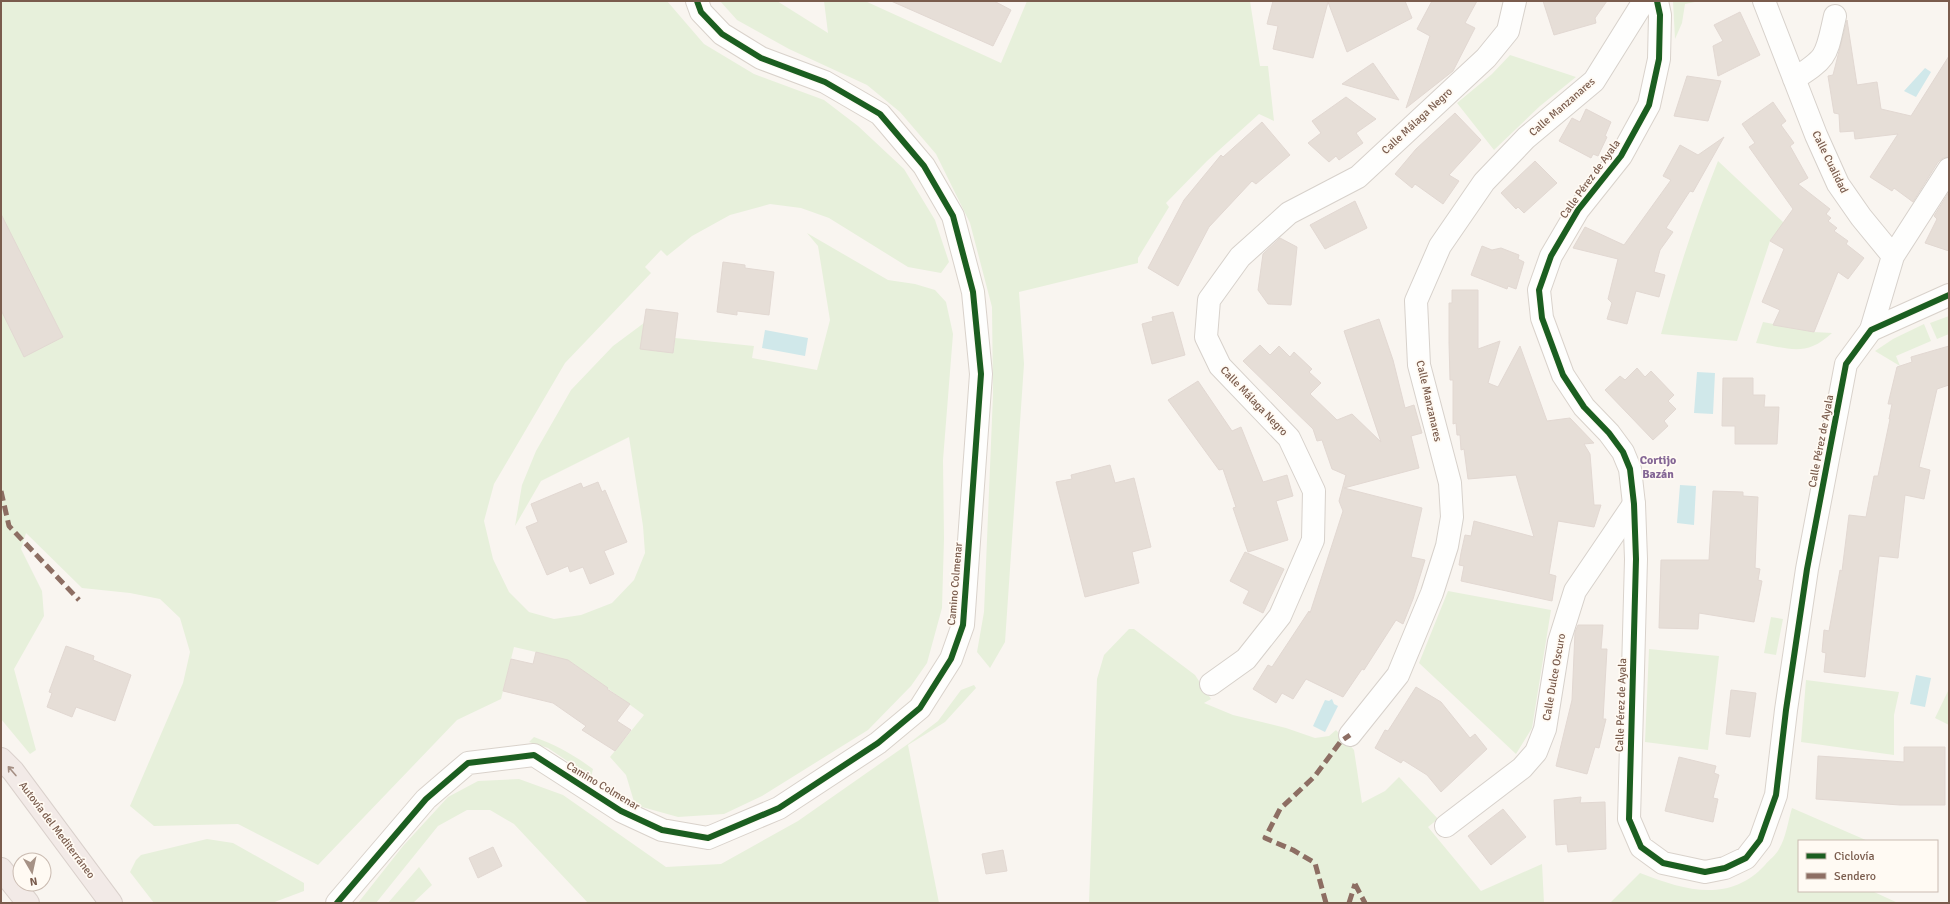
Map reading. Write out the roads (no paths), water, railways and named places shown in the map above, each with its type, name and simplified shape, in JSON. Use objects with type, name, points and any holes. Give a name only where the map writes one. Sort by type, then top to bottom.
[{"type":"highway","name":"Autovía del Mediterráneo","points":[[1,759],[13,771],[111,903]]},
{"type":"highway","points":[[1,869],[28,903]]},
{"type":"street","name":"Camino Colmenar","points":[[337,903],[426,799],[468,763],[534,754],[621,812],[662,830],[708,838],[779,808],[878,743],[920,708],[951,659],[964,625],[981,374],[973,292],[953,216],[924,166],[880,114],[825,82],[761,58],[722,34],[701,12],[697,1]]},
{"type":"street","name":"Calle Málaga Negro","points":[[1211,684],[1246,658],[1280,616],[1313,540],[1314,491],[1289,438],[1220,366],[1206,337],[1209,300],[1240,257],[1289,213],[1358,177],[1486,58],[1508,31],[1515,1]]},
{"type":"street","name":"Calle Manzanares","points":[[1350,735],[1398,674],[1432,593],[1447,546],[1452,517],[1450,483],[1419,365],[1416,301],[1440,246],[1484,182],[1526,138],[1594,81],[1644,1]]},
{"type":"street","name":"Calle Pérez de Ayala","points":[[1657,1],[1660,15],[1659,59],[1649,105],[1621,156],[1578,210],[1551,256],[1539,290],[1542,318],[1563,375],[1584,407],[1609,433],[1623,452],[1630,469],[1634,504],[1636,559],[1629,819],[1641,846],[1663,862],[1706,872],[1725,868],[1746,858],[1760,840],[1776,795],[1786,710],[1807,569],[1846,364],[1871,330]]},
{"type":"street","name":"Calle Cualidad","points":[[1764,1],[1816,135],[1838,184],[1861,217],[1893,256]]},
{"type":"street","points":[[1794,79],[1817,64],[1827,52],[1835,16]]},
{"type":"street","points":[[1871,330],[1893,256],[1949,169]]},
{"type":"street","points":[[1871,330],[1949,295]]},
{"type":"street","name":"Calle Dulce Oscuro","points":[[1446,826],[1522,768],[1536,752],[1545,728],[1559,642],[1575,591],[1634,504]]},
{"type":"water","points":[[1925,68],[1931,72],[1916,97],[1904,91]]},
{"type":"water","points":[[765,330],[808,338],[805,356],[762,348]]},
{"type":"water","points":[[1697,372],[1715,373],[1713,414],[1694,413]]},
{"type":"water","points":[[1680,485],[1696,486],[1694,525],[1677,523]]},
{"type":"water","points":[[1916,675],[1931,678],[1925,707],[1910,704]]},
{"type":"water","points":[[1332,699],[1334,704],[1338,706],[1325,732],[1313,726],[1325,700],[1329,701]]},
{"type":"district","name":"Cortijo Bazán","points":[[1658,467]]}]
